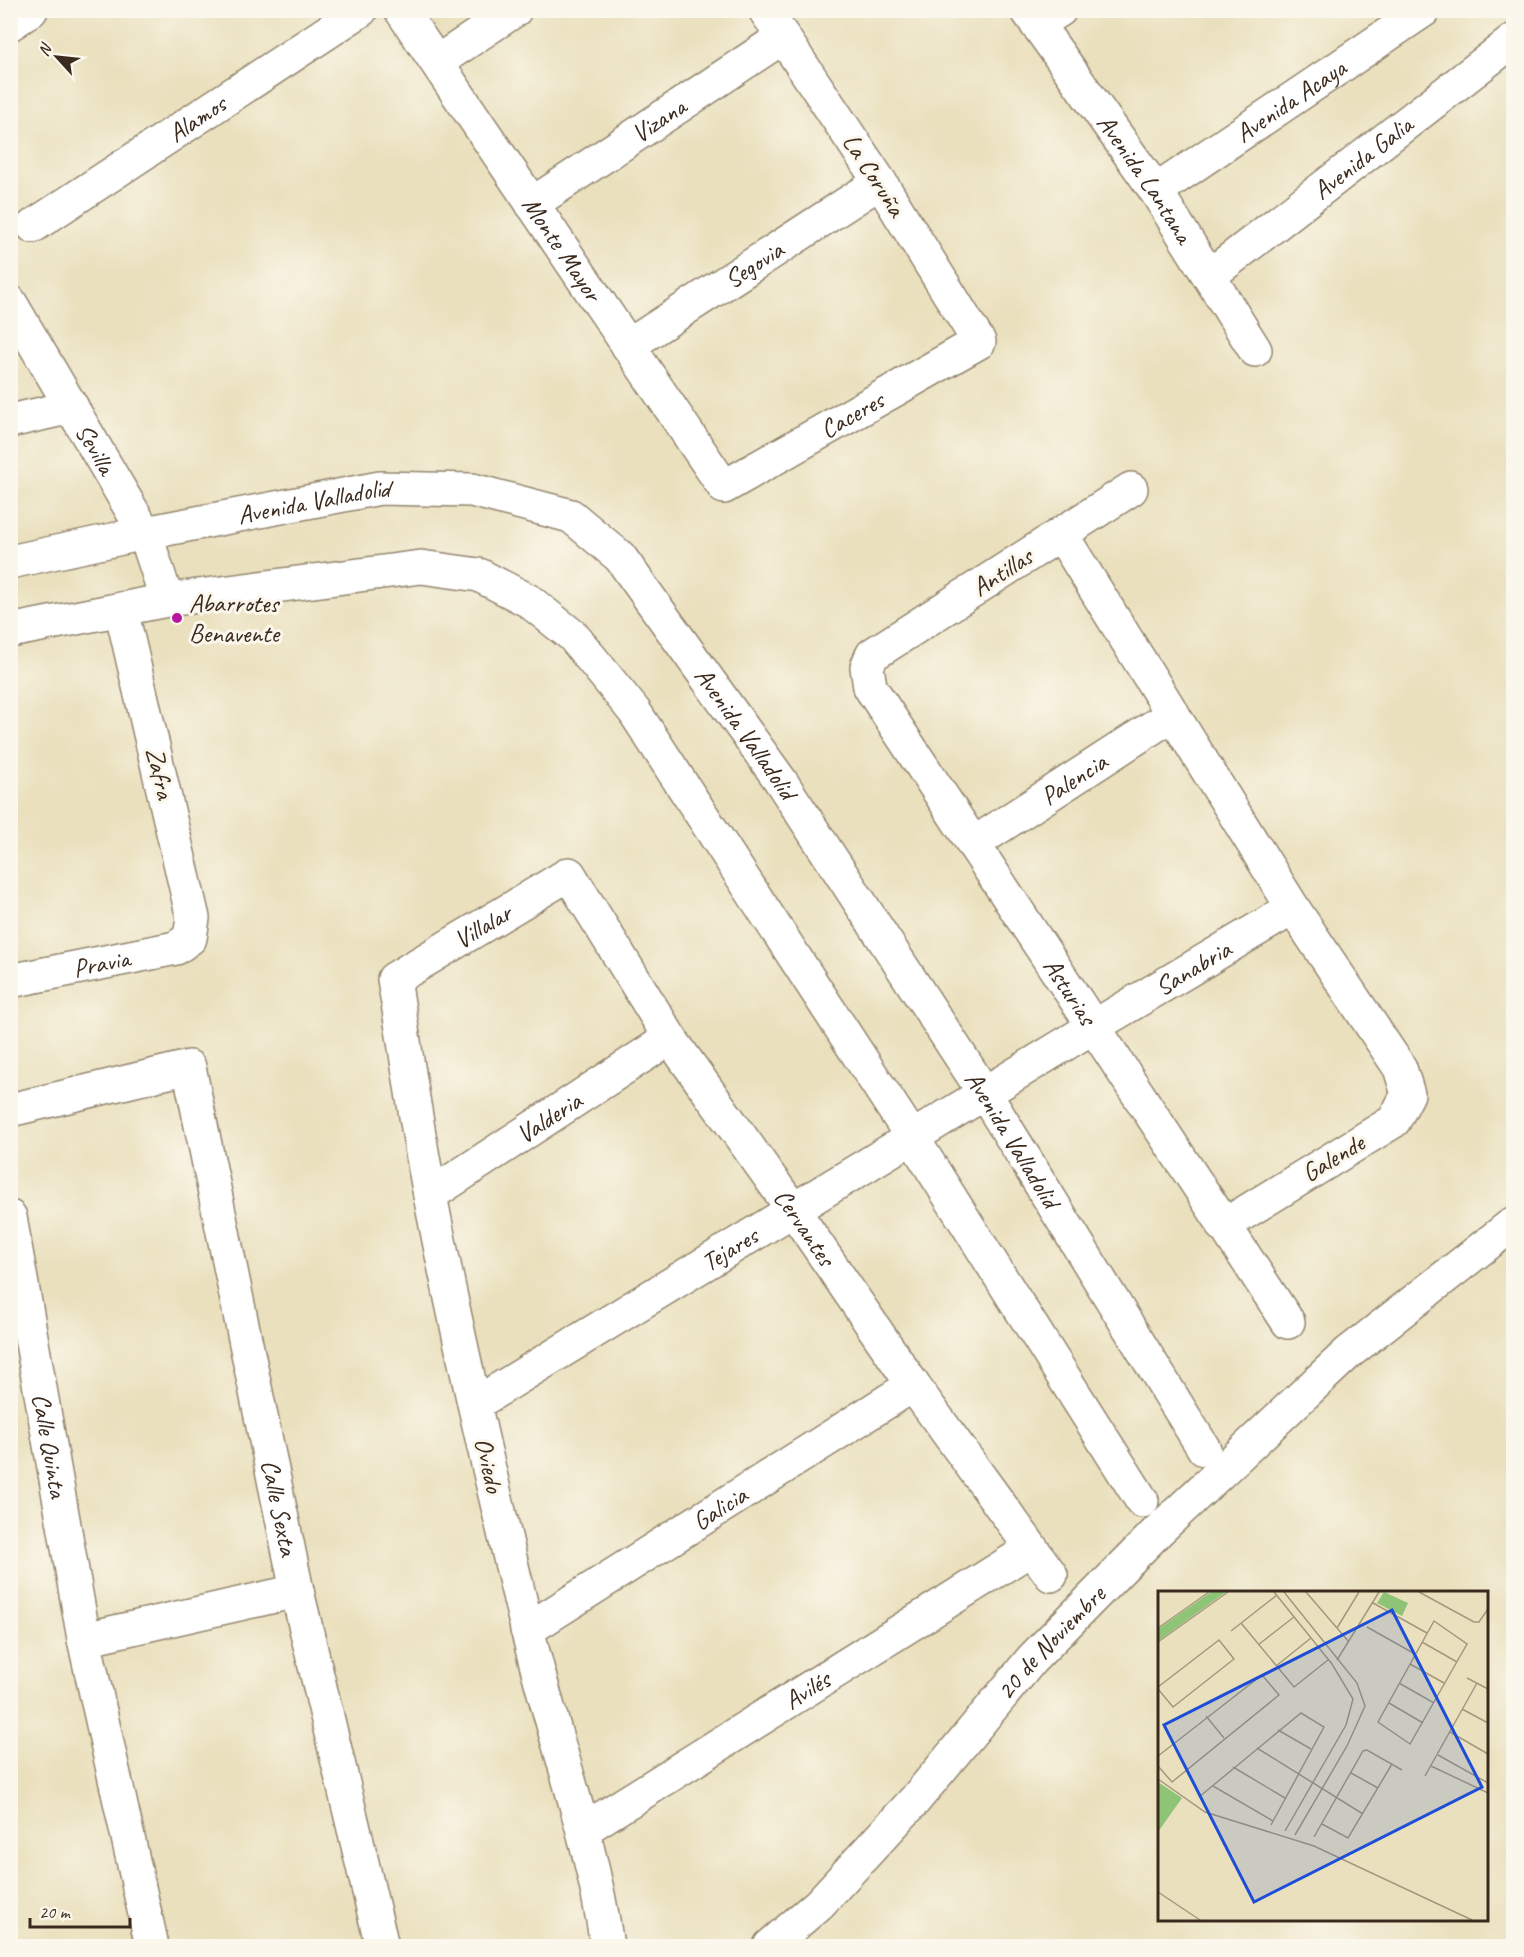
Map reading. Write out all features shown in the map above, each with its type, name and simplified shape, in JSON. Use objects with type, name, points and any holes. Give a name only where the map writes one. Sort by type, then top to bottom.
[{"type":"street","points":[[10,24],[31,10]]},
{"type":"street","name":"Alamos","points":[[33,226],[361,10]]},
{"type":"street","name":"Monte Mayor","points":[[401,10],[724,487]]},
{"type":"street","points":[[436,62],[515,10]]},
{"type":"street","name":"La Coruña","points":[[765,10],[880,182],[979,342]]},
{"type":"street","name":"Avenida Acaya","points":[[1156,191],[1424,10]]},
{"type":"street","name":"Avenida Lantana","points":[[1041,16],[1156,191],[1255,350]]},
{"type":"street","name":"Vizana","points":[[532,204],[783,37]]},
{"type":"street","name":"Avenida Galia","points":[[1209,276],[1514,39]]},
{"type":"street","name":"Segovia","points":[[628,346],[880,182]]},
{"type":"street","name":"Sevilla","points":[[10,302],[146,532],[167,600]]},
{"type":"street","name":"Caceres","points":[[724,487],[979,342]]},
{"type":"street","points":[[10,421],[72,407]]},
{"type":"street","name":"Avenida Valladolid","points":[[10,562],[146,532],[380,488],[472,490],[571,516],[620,557],[766,760],[985,1094],[1204,1449]]},
{"type":"street","name":"Antillas","points":[[872,656],[1131,489]]},
{"type":"street","points":[[1061,534],[1293,908]]},
{"type":"street","points":[[10,631],[167,600],[421,567],[479,575],[529,601],[573,636],[634,711],[912,1137],[1142,1501]]},
{"type":"street","name":"Zafra","points":[[121,609],[193,918],[190,938]]},
{"type":"street","name":"Asturias","points":[[872,656],[867,667],[870,687],[1288,1322]]},
{"type":"street","name":"Palencia","points":[[973,844],[1173,714]]},
{"type":"street","name":"Villalar","points":[[394,979],[568,874]]},
{"type":"street","name":"Cervantes","points":[[568,874],[670,1038],[794,1211],[913,1385],[1051,1575]]},
{"type":"street","name":"Sanabria","points":[[985,1094],[1293,908]]},
{"type":"street","name":"Galende","points":[[1223,1226],[1394,1121],[1408,1094],[1400,1068],[1293,908]]},
{"type":"street","name":"Pravia","points":[[10,981],[176,948],[190,938]]},
{"type":"street","name":"Oviedo","points":[[394,979],[430,1195],[475,1404],[527,1630],[583,1830],[604,1921],[607,1947]]},
{"type":"street","name":"Valderia","points":[[430,1195],[670,1038]]},
{"type":"street","name":"Calle Sexta","points":[[10,1110],[189,1067],[297,1591],[382,1947]]},
{"type":"street","name":"Tejares","points":[[475,1404],[985,1094]]},
{"type":"street","name":"Calle Quinta","points":[[10,1217],[84,1639],[152,1947]]},
{"type":"street","name":"20 de Noviembre","points":[[770,1947],[819,1904],[915,1800],[1032,1659],[1159,1530],[1348,1353],[1514,1223]]},
{"type":"street","name":"Galicia","points":[[527,1630],[913,1385]]},
{"type":"street","name":"Avilés","points":[[583,1830],[1031,1548]]},
{"type":"street","points":[[84,1639],[297,1591]]},
{"type":"place","name":"Abarrotes Benavente","points":[[177,618]]}]
